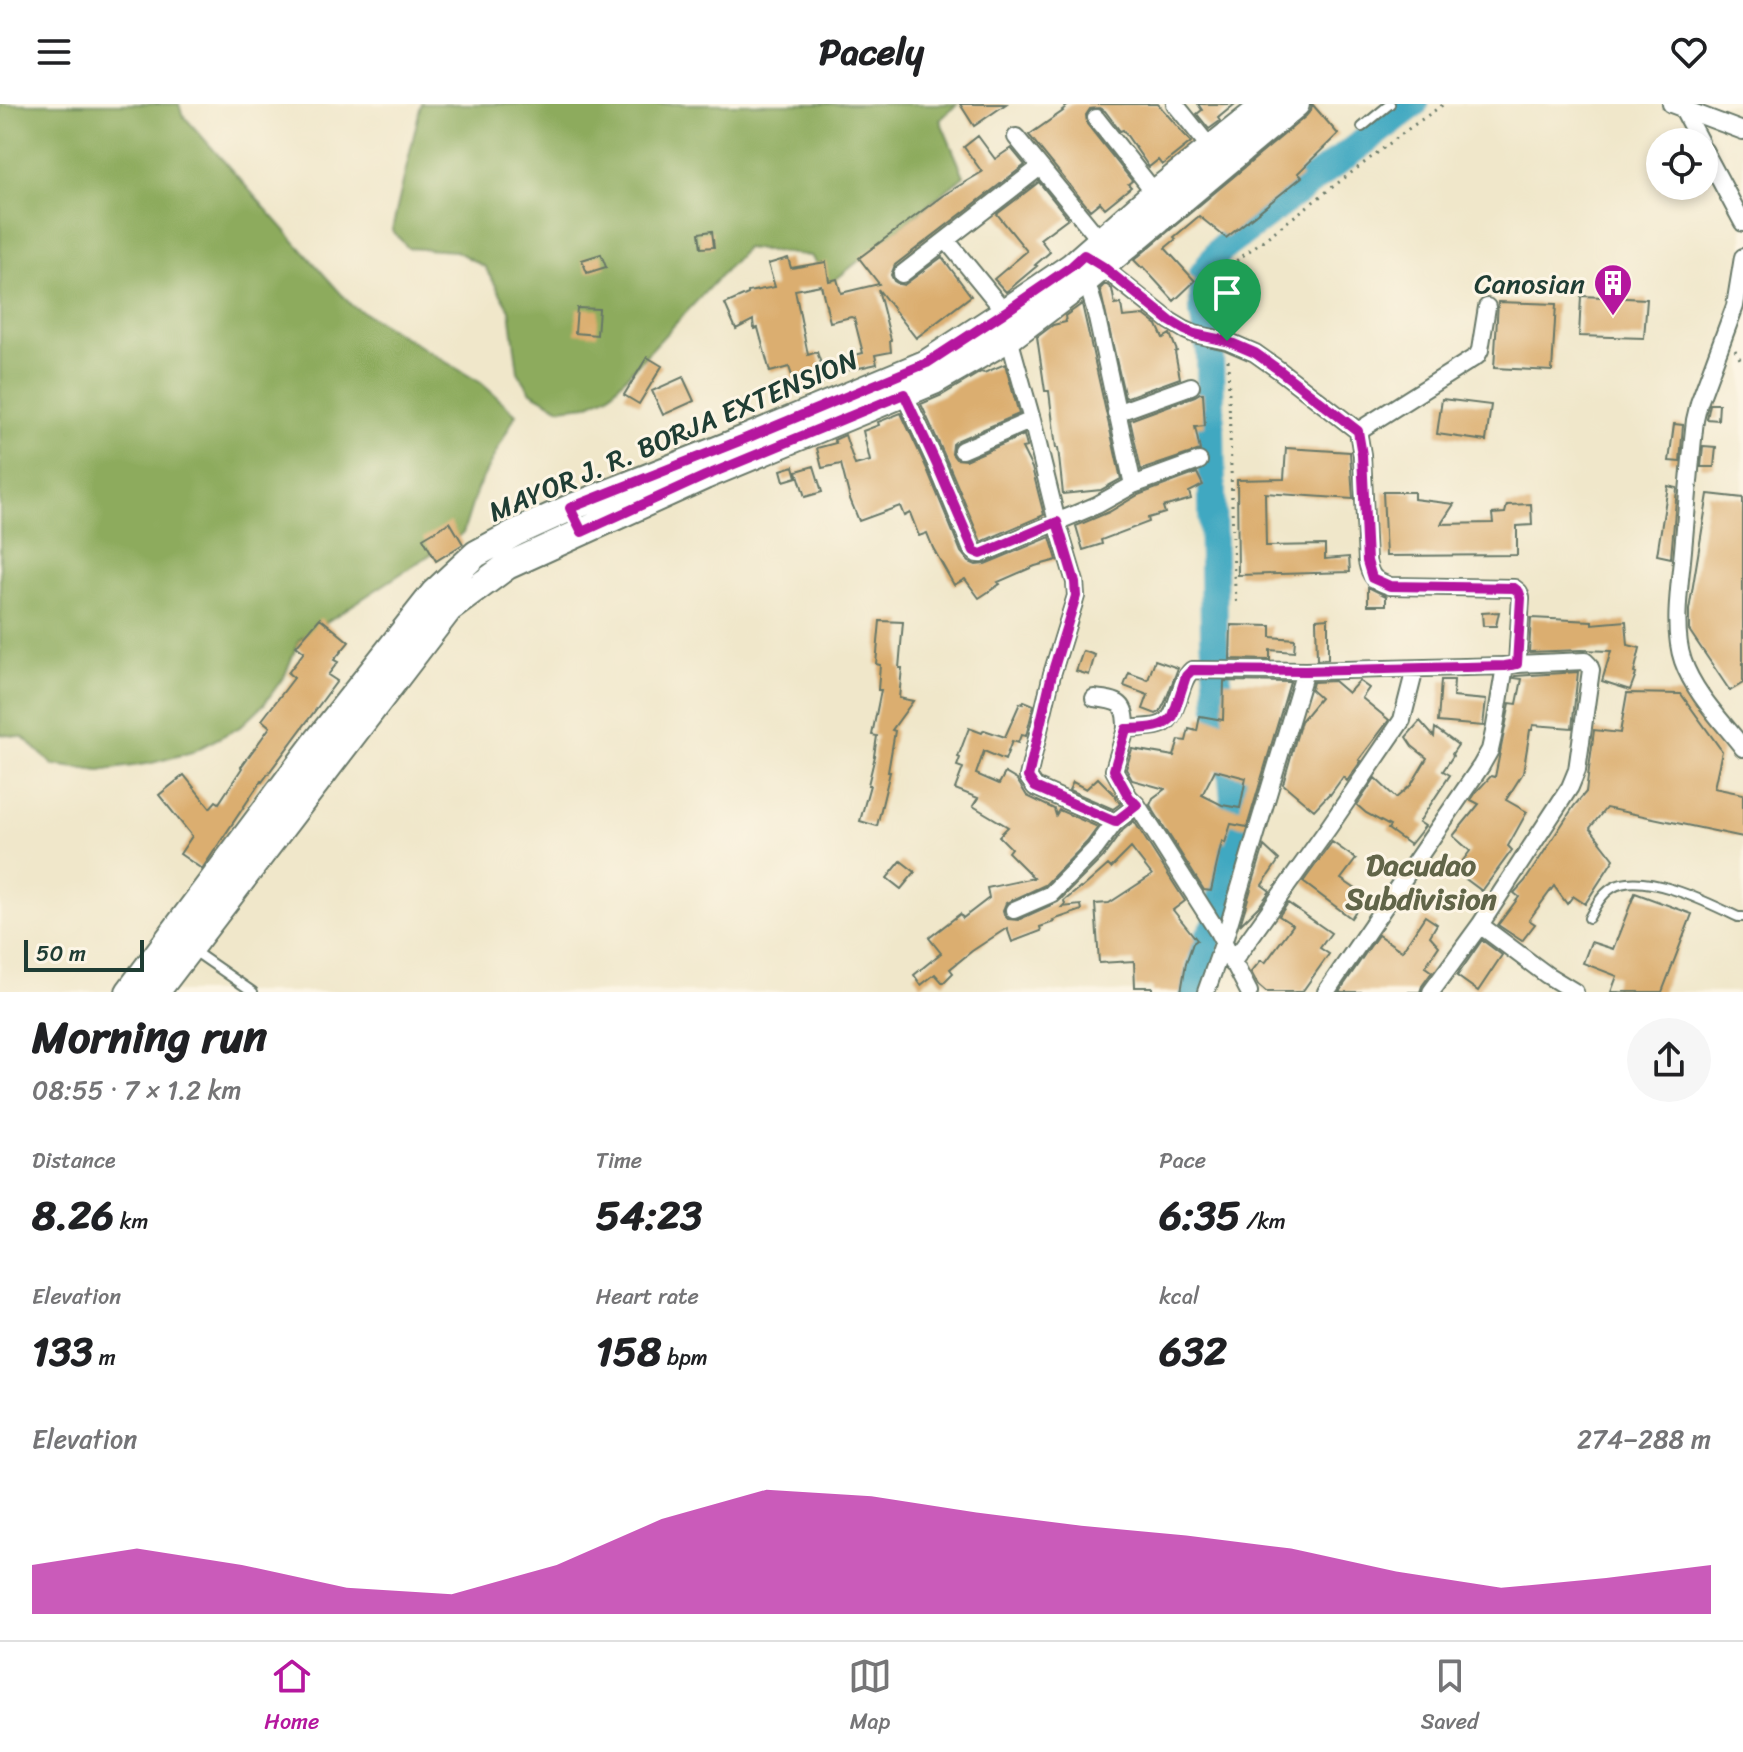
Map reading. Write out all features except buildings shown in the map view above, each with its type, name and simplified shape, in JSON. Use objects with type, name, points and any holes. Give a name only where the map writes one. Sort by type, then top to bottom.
[{"type":"main road","name":"MAYOR J. R. BORJA EXTENSION","points":[[129,992],[315,744],[434,593],[476,554],[515,533],[576,520],[705,476],[904,394],[930,372],[1007,325],[1296,104]]},
{"type":"main road","name":"MAYOR J. R. BORJA EXTENSION","points":[[1089,261],[1155,193],[1264,105]]},
{"type":"main road","name":"MAYOR J. R. BORJA EXTENSION","points":[[156,992],[449,609],[576,520],[781,424],[930,372]]},
{"type":"street","points":[[1175,104],[1212,150]]},
{"type":"street","points":[[1677,107],[1743,131]]},
{"type":"street","points":[[1677,107],[1691,128]]},
{"type":"street","points":[[1096,118],[1155,193]]},
{"type":"street","points":[[1016,137],[1040,167],[1089,261],[1095,309],[1133,485]]},
{"type":"street","points":[[902,274],[1040,167]]},
{"type":"street","points":[[1718,176],[1743,223]]},
{"type":"street","points":[[947,241],[1007,325],[1075,582],[1076,596],[1052,674],[1028,777],[1035,787],[1115,822]]},
{"type":"street","points":[[1743,257],[1735,306],[1695,420],[1679,597],[1679,646],[1690,677],[1743,748]]},
{"type":"street","points":[[1089,261],[1170,321],[1194,334],[1255,353],[1358,431],[1367,561],[1372,578],[1390,586],[1514,588],[1521,598],[1511,665],[1490,750],[1326,992]]},
{"type":"street","points":[[1358,431],[1477,356],[1487,307]]},
{"type":"street","points":[[1116,413],[1191,386]]},
{"type":"street","points":[[904,394],[974,551],[981,554],[1097,505],[1133,485],[1199,461]]},
{"type":"street","points":[[962,450],[1032,420]]},
{"type":"street","points":[[1126,729],[1162,726],[1169,722],[1188,673],[1192,670],[1415,669],[1585,661],[1591,670],[1577,770],[1570,787],[1480,925],[1431,992]]},
{"type":"street","points":[[1232,963],[1402,720],[1415,669]]},
{"type":"street","points":[[1206,992],[1218,933],[1305,671]]},
{"type":"street","points":[[1094,698],[1114,701],[1126,713],[1126,729],[1114,770],[1218,933],[1249,992]]},
{"type":"street","points":[[1014,910],[1051,894],[1095,849],[1115,822],[1137,805]]},
{"type":"street","points":[[1480,925],[1575,992]]},
{"type":"lane","points":[[1362,127],[1390,104]]},
{"type":"lane","points":[[1589,918],[1600,899],[1623,883],[1646,883],[1699,898],[1743,917]]},
{"type":"lane","points":[[190,948],[253,992]]},
{"type":"path","points":[[1237,607],[1221,340],[1219,282],[1223,271],[1444,104]]},
{"type":"green space","points":[[0,104],[179,104],[182,114],[351,305],[481,383],[516,414],[477,489],[463,533],[299,640],[285,675],[264,704],[240,727],[192,752],[152,763],[100,771],[53,765],[23,737],[0,734]]},
{"type":"green space","points":[[421,104],[957,104],[940,120],[964,176],[830,284],[811,256],[746,248],[609,395],[587,405],[560,408],[531,392],[518,372],[510,310],[485,267],[456,251],[408,248],[392,230]]},
{"type":"waterway","points":[[1194,992],[1209,936],[1221,918],[1221,900],[1236,820],[1232,777],[1219,707],[1214,635],[1210,352],[1203,312],[1203,274],[1221,249],[1414,104]]},
{"type":"place","name":"Canosian","points":[[1613,317]]},
{"type":"district","name":"Dacudao Subdivision","points":[[1421,882]]},
{"type":"route","points":[[1084,255],[1170,321],[1194,334],[1227,341],[1255,353],[1358,431],[1367,561],[1372,578],[1390,586],[1514,588],[1521,598],[1517,664],[1305,671],[1192,670],[1186,676],[1169,722],[1162,726],[1126,729],[1114,770],[1137,805],[1115,822],[1035,787],[1028,777],[1052,674],[1076,596],[1075,582],[1057,522],[977,554],[968,542],[904,394],[705,476],[582,532],[570,508],[927,363],[1084,255]]}]
